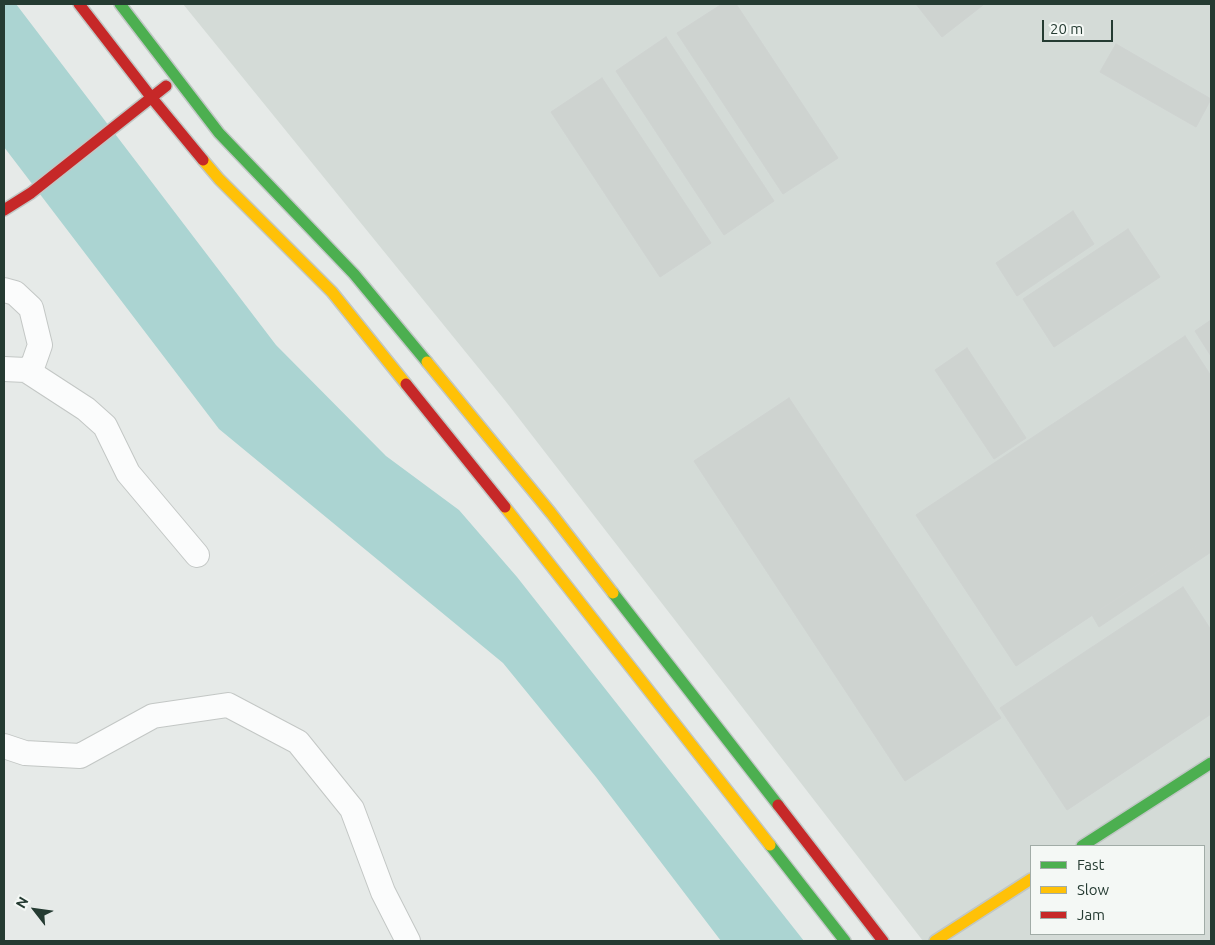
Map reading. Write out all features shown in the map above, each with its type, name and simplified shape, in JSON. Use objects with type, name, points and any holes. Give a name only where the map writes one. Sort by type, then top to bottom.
[{"type":"street","points":[[79,4],[151,97],[219,179],[332,292],[525,532],[845,941]]},
{"type":"street","points":[[120,4],[219,133],[354,274],[551,513],[883,941]]},
{"type":"street","points":[[4,210],[31,193],[177,77]]},
{"type":"street","points":[[4,290],[15,293],[31,308],[40,345],[33,365],[15,370]]},
{"type":"street","points":[[15,370],[86,409],[105,426],[128,473],[197,555]]},
{"type":"street","points":[[4,746],[25,753],[80,756],[153,716],[228,705],[298,742],[352,809],[383,892],[408,941]]},
{"type":"street","points":[[1084,845],[1211,763]]},
{"type":"street","points":[[935,941],[1030,880]]},
{"type":"shaded area","points":[[183,4],[1211,4],[1211,941],[923,941],[507,403]]},
{"type":"water","points":[[4,4],[16,4],[276,345],[386,456],[459,510],[517,577],[804,941],[721,941],[596,777],[503,663],[219,429],[4,147]]},
{"type":"building","points":[[722,4],[736,4],[838,158],[783,194],[677,33]]},
{"type":"building","points":[[916,4],[982,4],[983,5],[942,37]]},
{"type":"building","points":[[666,37],[774,201],[724,235],[616,71]]},
{"type":"building","points":[[1116,44],[1211,99],[1196,127],[1100,72]]},
{"type":"building","points":[[602,78],[711,243],[660,277],[551,112]]},
{"type":"building","points":[[1073,211],[1094,244],[1017,296],[996,263]]},
{"type":"building","points":[[1128,229],[1160,277],[1054,347],[1023,299]]},
{"type":"building","points":[[1211,320],[1211,356],[1195,331]]},
{"type":"building","points":[[1185,336],[1211,376],[1211,536],[1016,666],[916,515]]},
{"type":"building","points":[[967,348],[1026,438],[994,459],[935,370]]},
{"type":"building","points":[[789,398],[1001,718],[905,781],[694,461]]},
{"type":"building","points":[[1211,536],[1211,552],[1099,627],[1092,615]]},
{"type":"building","points":[[1183,587],[1211,630],[1211,714],[1067,810],[1000,708]]},
{"type":"traffic: fast","points":[[120,4],[219,133],[354,274],[427,362]]},
{"type":"traffic: fast","points":[[613,593],[778,805]]},
{"type":"traffic: fast","points":[[1084,845],[1211,763]]},
{"type":"traffic: fast","points":[[770,845],[845,941]]},
{"type":"traffic: slow","points":[[203,160],[219,179],[332,292],[406,384]]},
{"type":"traffic: slow","points":[[427,362],[551,513],[613,593]]},
{"type":"traffic: slow","points":[[505,507],[770,845]]},
{"type":"traffic: slow","points":[[935,941],[1030,880]]},
{"type":"traffic: jam","points":[[79,4],[151,97],[203,160]]},
{"type":"traffic: jam","points":[[4,210],[31,193],[166,86]]},
{"type":"traffic: jam","points":[[406,384],[505,507]]},
{"type":"traffic: jam","points":[[778,805],[883,941]]}]
